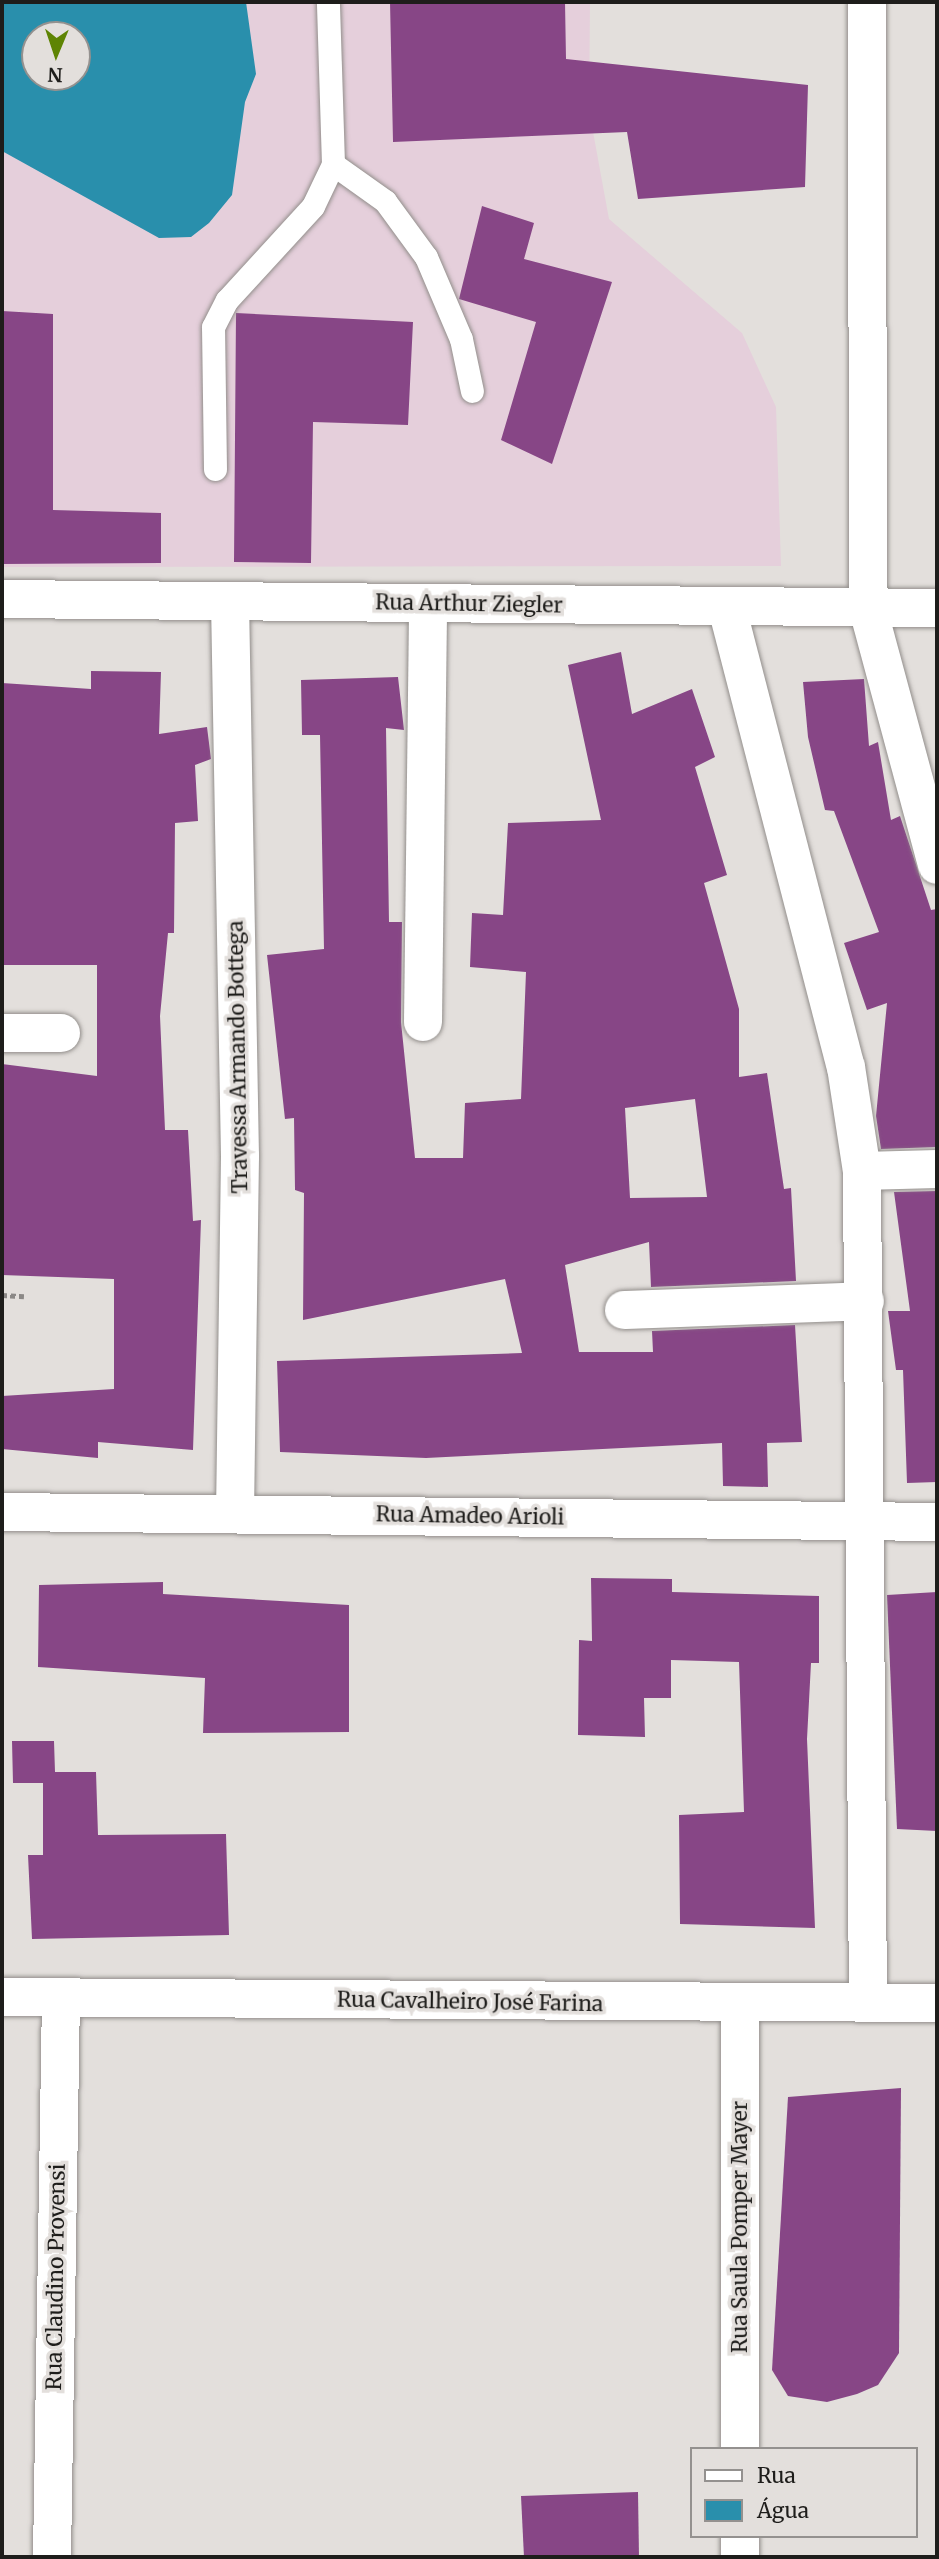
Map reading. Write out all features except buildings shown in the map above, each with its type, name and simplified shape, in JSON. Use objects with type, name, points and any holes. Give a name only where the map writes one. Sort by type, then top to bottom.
[{"type":"street","points":[[867,2],[868,609],[937,865]]},
{"type":"street","name":"Rua Arthur Ziegler","points":[[2,599],[937,608]]},
{"type":"street","name":"Travessa Armando Bottega","points":[[230,601],[240,1156],[235,1513]]},
{"type":"street","points":[[423,1022],[428,604]]},
{"type":"street","points":[[727,608],[846,1067],[862,1171],[868,2002]]},
{"type":"street","points":[[2,1033],[61,1033]]},
{"type":"street","points":[[862,1171],[937,1168]]},
{"type":"street","points":[[624,1310],[865,1301]]},
{"type":"street","name":"Rua Amadeo Arioli","points":[[2,1512],[937,1522]]},
{"type":"street","name":"Rua Cavalheiro José Farina","points":[[2,1997],[740,2005],[937,2003]]},
{"type":"street","name":"Rua Claudino Provensi","points":[[52,2557],[61,1997]]},
{"type":"street","name":"Rua Saula Pomper Mayer","points":[[740,2005],[740,2447]]},
{"type":"street","points":[[740,2538],[740,2557]]},
{"type":"lane","points":[[215,469],[213,327],[227,300],[313,206],[333,164],[328,2]]},
{"type":"lane","points":[[333,164],[385,201],[426,257],[461,339],[472,391]]},
{"type":"path","points":[[2,1295],[24,1296]]},
{"type":"shaded area","points":[[2,2],[590,2],[589,110],[609,219],[742,333],[776,407],[781,566],[2,567]]},
{"type":"water","points":[[2,2],[246,2],[256,74],[245,102],[232,195],[209,223],[191,237],[159,238],[2,151]]}]
